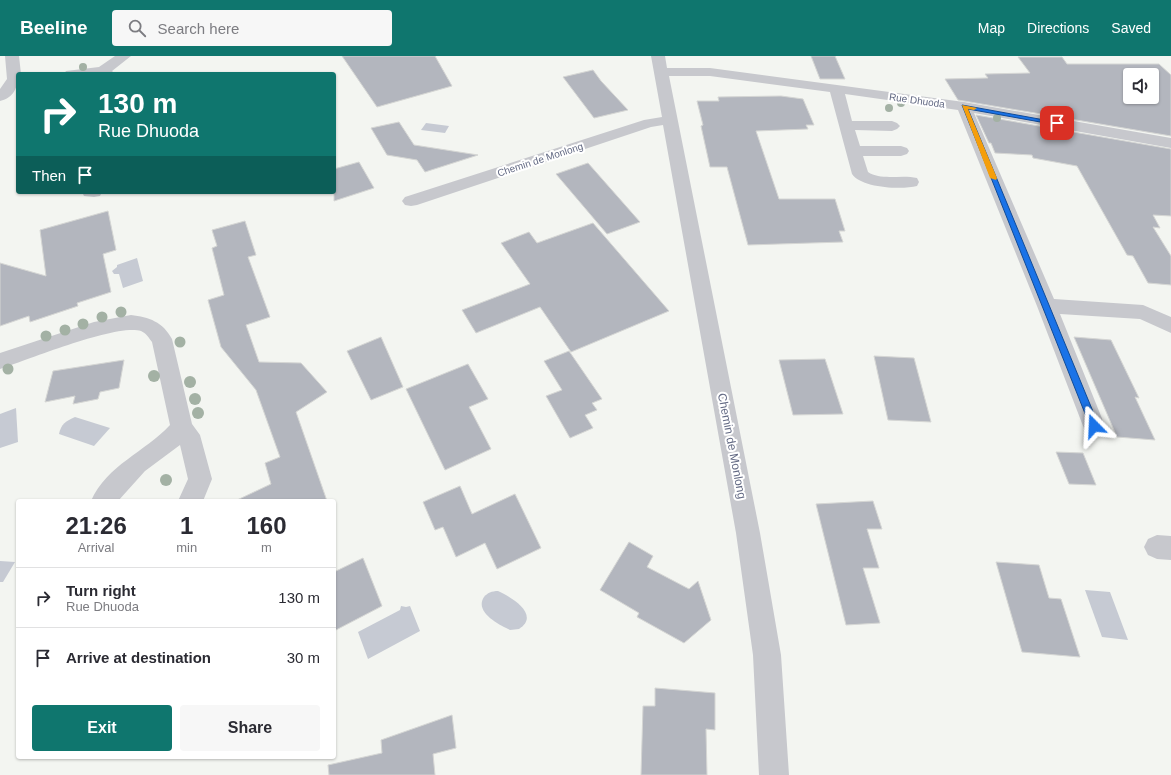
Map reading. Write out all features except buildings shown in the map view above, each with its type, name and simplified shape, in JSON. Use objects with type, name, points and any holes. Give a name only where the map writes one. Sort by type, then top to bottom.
[{"type":"street","points":[[0,97],[16,85],[12,56]]},
{"type":"street","points":[[107,72],[124,56]]},
{"type":"street","name":"Rue Dhuoda","points":[[660,64],[964,106],[1171,143]]},
{"type":"street","name":"Chemin de Monlong","points":[[660,64],[748,533],[767,655],[774,775]]},
{"type":"street","points":[[836,88],[845,125],[860,174],[863,177],[870,179],[911,182]]},
{"type":"street","points":[[964,106],[1047,306],[1094,426]]},
{"type":"street","name":"Chemin de Monlong","points":[[411,201],[649,123],[670,120]]},
{"type":"street","points":[[845,125],[892,126]]},
{"type":"street","points":[[853,151],[901,150]]},
{"type":"street","points":[[1047,306],[1143,312],[1171,326]]},
{"type":"street","points":[[0,361],[107,326],[126,322],[144,324],[154,329],[162,339],[182,428],[189,435],[200,479],[195,494],[191,499]]},
{"type":"street","points":[[105,499],[125,475],[137,464],[169,442],[182,428]]},
{"type":"shaded area","points":[[426,123],[449,126],[445,133],[421,130]]},
{"type":"shaded area","points":[[137,258],[143,281],[123,288],[119,274],[114,274],[112,271],[117,267],[117,265]]},
{"type":"shaded area","points":[[16,408],[18,442],[0,448],[0,414]]},
{"type":"shaded area","points":[[75,417],[110,428],[94,446],[59,434],[64,423]]},
{"type":"shaded area","points":[[0,561],[15,562],[3,582],[0,582]]},
{"type":"shaded area","points":[[1085,590],[1110,592],[1128,640],[1102,637]]},
{"type":"shaded area","points":[[498,591],[516,602],[525,612],[527,618],[525,624],[519,629],[510,630],[505,628],[489,617],[482,608],[484,597],[490,592]]},
{"type":"shaded area","points":[[401,606],[410,606],[420,631],[368,659],[358,632],[400,610]]},
{"type":"slow traffic","points":[[974,108],[964,106],[994,178]]},
{"type":"route","points":[[1057,123],[964,106],[1047,306],[1094,426]]}]
